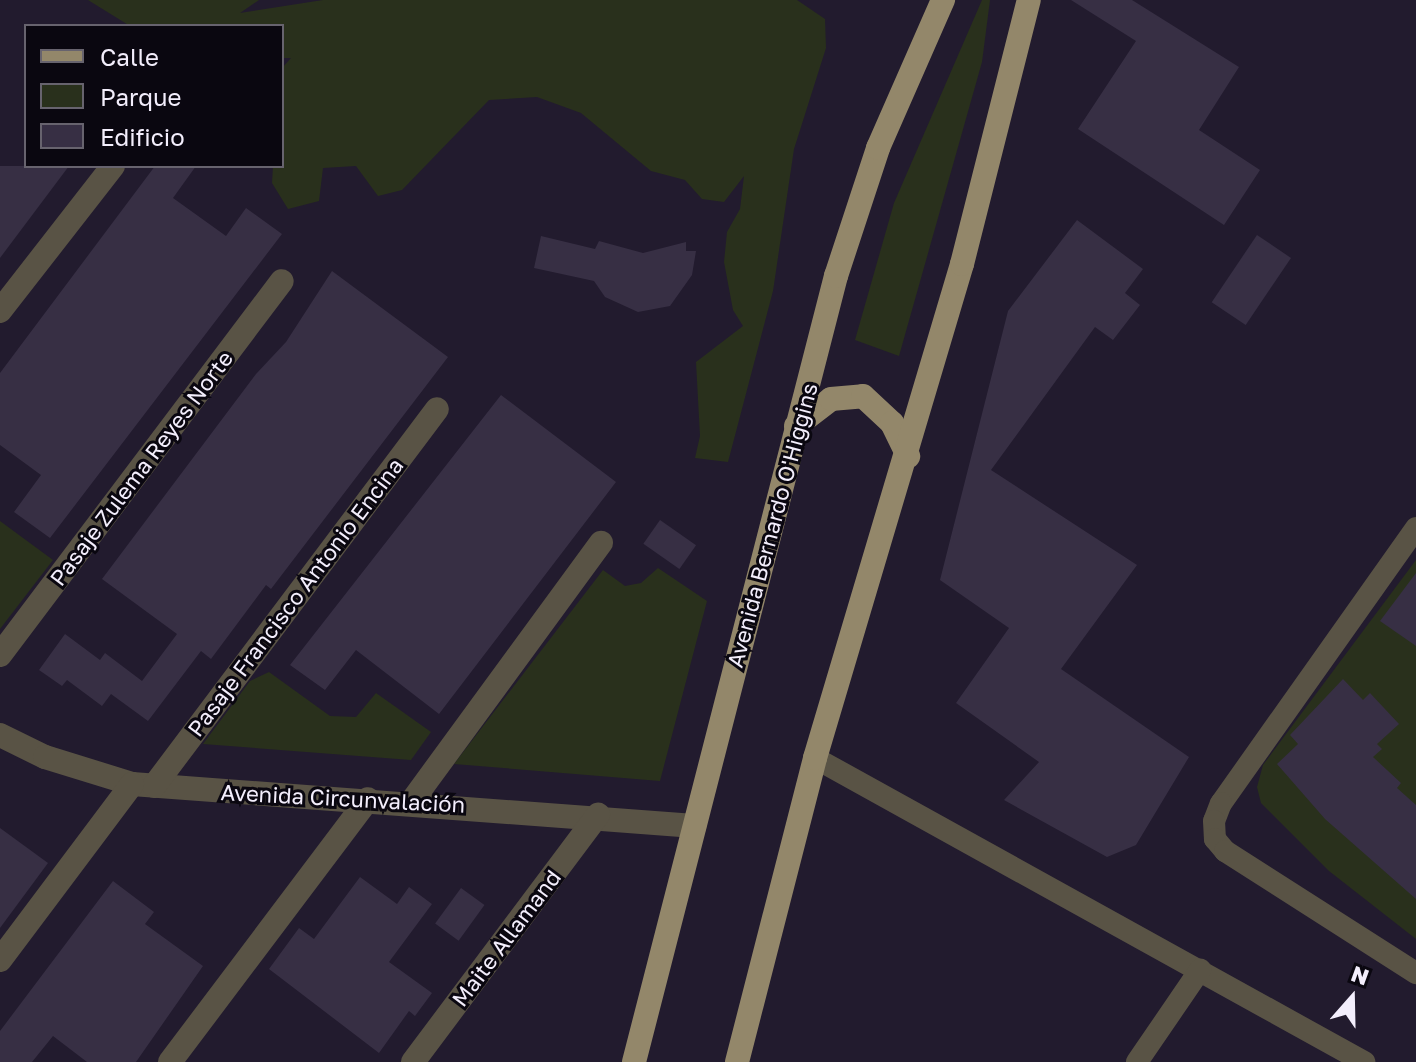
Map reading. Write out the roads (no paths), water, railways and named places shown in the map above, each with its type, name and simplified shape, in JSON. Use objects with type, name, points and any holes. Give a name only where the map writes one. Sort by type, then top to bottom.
[{"type":"main road","name":"Avenida Bernardo O'Higgins","points":[[634,1062],[796,426],[856,211],[905,81],[943,0]]},
{"type":"main road","points":[[737,1062],[815,758],[908,456],[1029,0]]},
{"type":"main road","points":[[796,426],[831,399],[863,396],[892,423],[908,456]]},
{"type":"street","points":[[0,311],[111,168]]},
{"type":"street","name":"Pasaje Zulema Reyes Norte","points":[[0,655],[282,281]]},
{"type":"street","name":"Pasaje Francisco Antonio Encina","points":[[0,960],[143,785],[437,409]]},
{"type":"street","points":[[412,801],[601,543]]},
{"type":"street","name":"Avenida Circunvalación","points":[[0,735],[45,757],[143,785],[412,801],[598,815],[694,826]]},
{"type":"street","points":[[170,1062],[368,799]]},
{"type":"street","name":"Maite Allamand","points":[[413,1062],[598,815]]},
{"type":"lane","points":[[1416,528],[1221,803],[1214,821],[1215,839],[1225,851],[1416,973]]},
{"type":"lane","points":[[815,758],[1364,1062]]},
{"type":"lane","points":[[1137,1062],[1200,970]]}]
